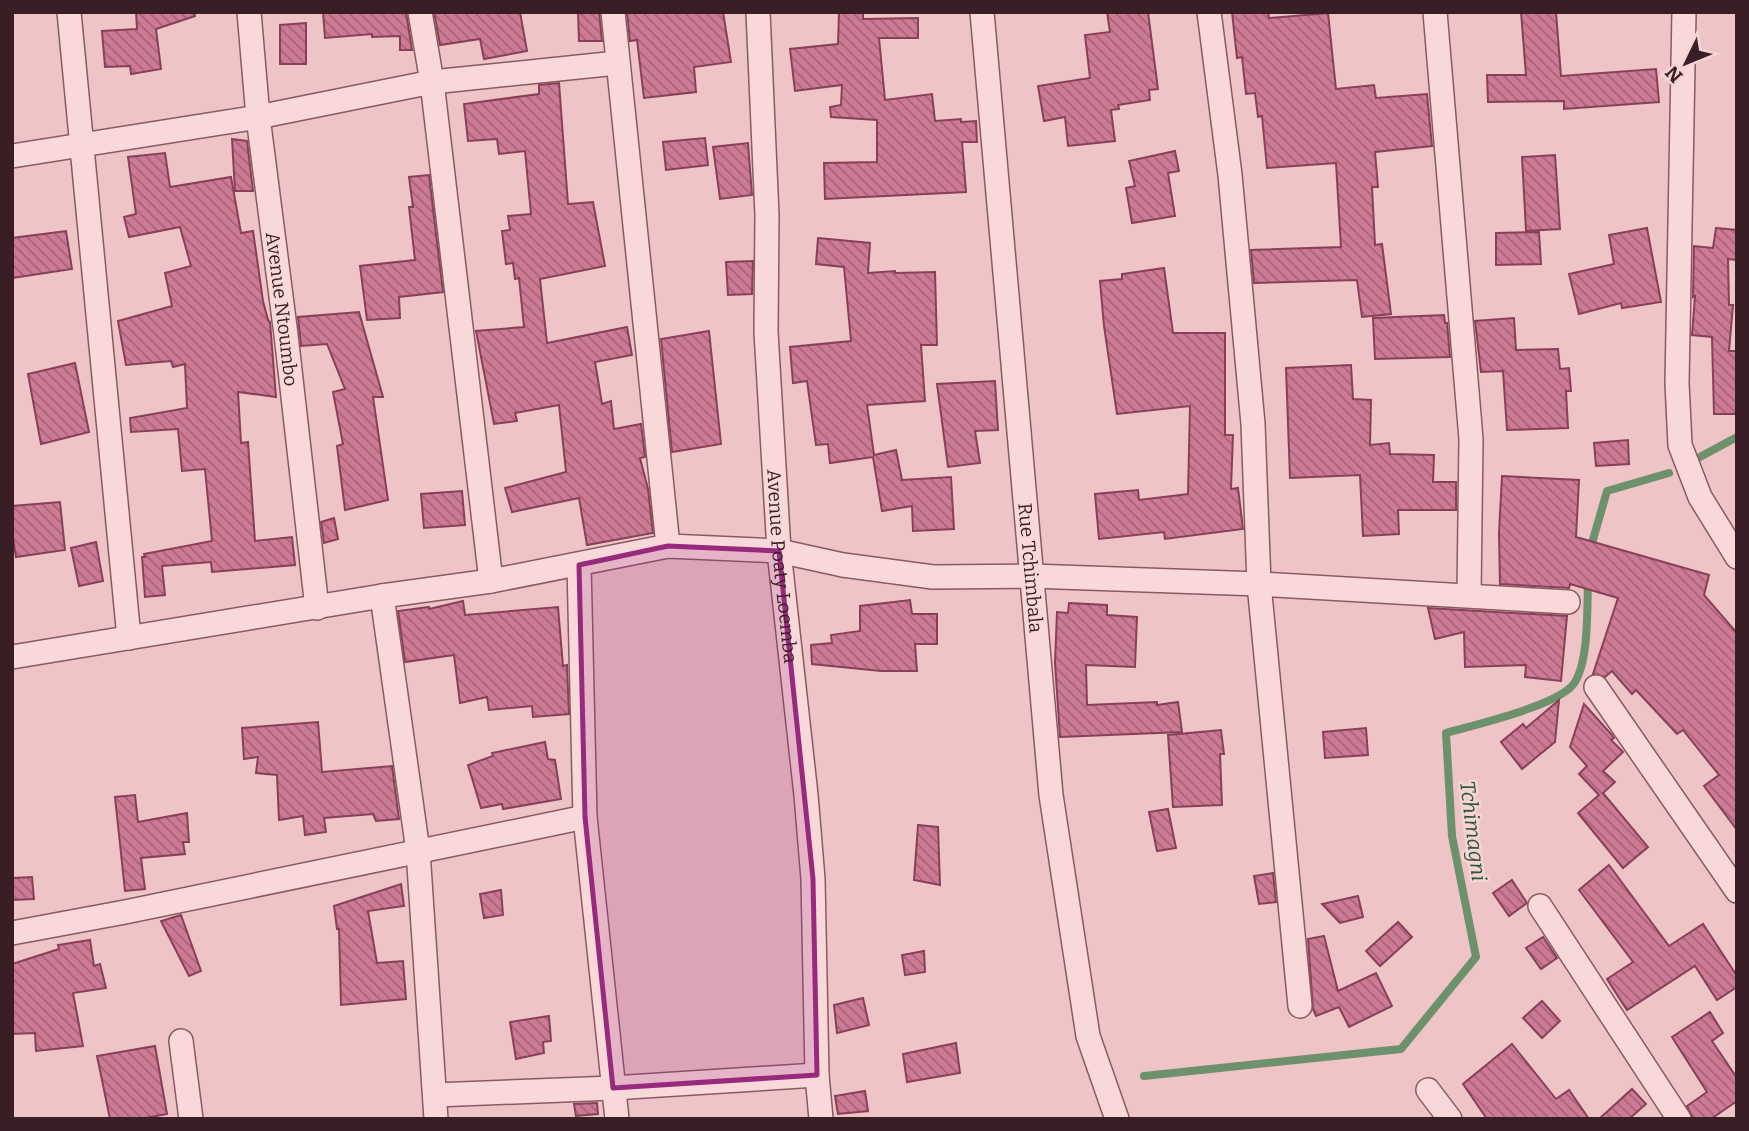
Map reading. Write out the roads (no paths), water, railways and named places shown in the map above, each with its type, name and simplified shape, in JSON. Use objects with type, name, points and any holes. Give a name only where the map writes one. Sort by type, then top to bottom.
[{"type":"street","points":[[69,12],[129,638]]},
{"type":"street","name":"Avenue Ntoumbo","points":[[249,12],[258,117],[317,608]]},
{"type":"street","points":[[420,12],[432,82],[491,581]]},
{"type":"street","points":[[613,12],[668,546]]},
{"type":"street","name":"Avenue Poaty Loemba","points":[[758,12],[767,215],[765,319],[779,551],[813,879],[817,1074],[821,1119]]},
{"type":"street","name":"Rue Tchimbala","points":[[982,12],[1051,795],[1088,1036],[1117,1119]]},
{"type":"street","points":[[1209,12],[1230,175],[1253,424],[1259,584],[1300,1006]]},
{"type":"street","points":[[1434,12],[1471,439],[1469,595]]},
{"type":"street","points":[[1684,12],[1677,383],[1680,445],[1700,497],[1737,557]]},
{"type":"street","points":[[12,156],[258,117],[432,82],[617,63]]},
{"type":"street","points":[[12,657],[382,596],[491,581],[668,546],[779,551],[843,565],[933,577],[1031,576],[1259,584],[1568,602]]},
{"type":"street","points":[[579,565],[585,817],[617,1119]]},
{"type":"street","points":[[382,596],[418,851],[436,1119]]},
{"type":"street","points":[[1596,688],[1737,891]]},
{"type":"street","points":[[12,933],[585,817]]},
{"type":"street","points":[[1540,906],[1679,1119]]},
{"type":"street","points":[[181,1041],[191,1119]]},
{"type":"street","points":[[435,1095],[613,1088],[817,1074]]},
{"type":"street","points":[[1428,1090],[1450,1119]]},
{"type":"waterway","name":"Tchimagni","points":[[1698,458],[1737,437]]},
{"type":"waterway","name":"Tchimagni","points":[[1590,550],[1607,491],[1669,473]]},
{"type":"waterway","name":"Tchimagni","points":[[1144,1076],[1401,1049],[1476,957],[1452,836],[1446,733],[1536,706],[1553,699],[1575,682],[1585,647],[1588,581]]}]
